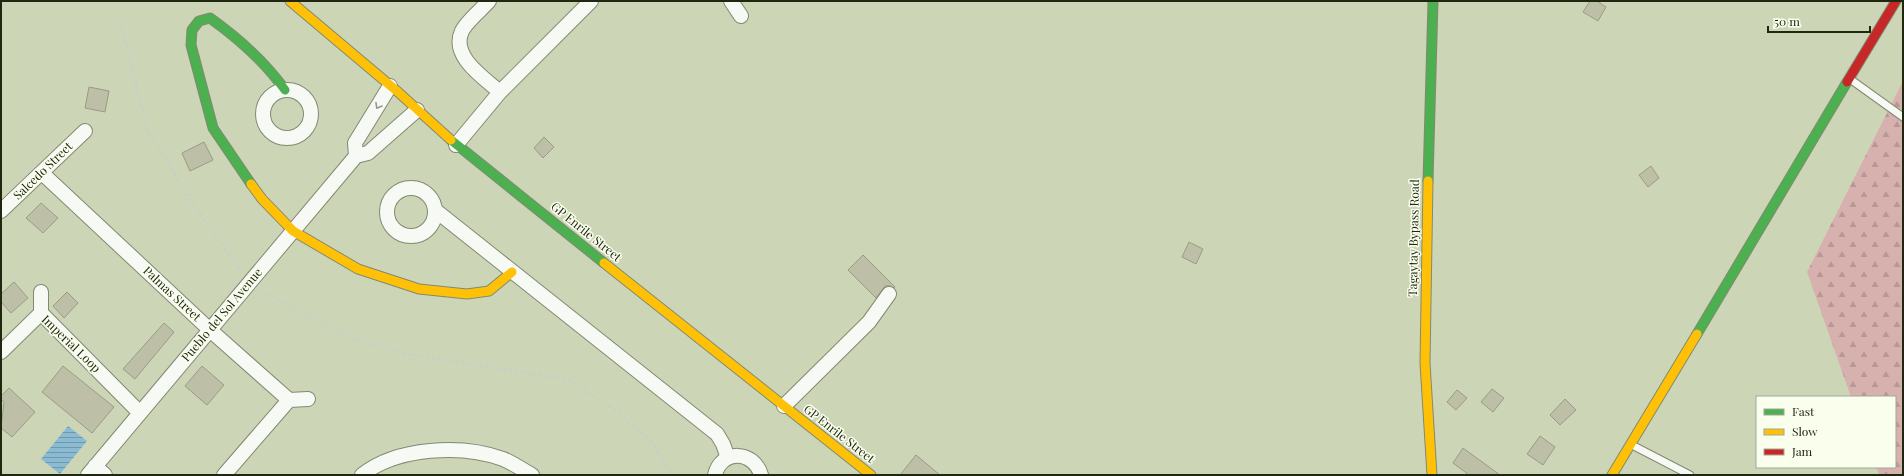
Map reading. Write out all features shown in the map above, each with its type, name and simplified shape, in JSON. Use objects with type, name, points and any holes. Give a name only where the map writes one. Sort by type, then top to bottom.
[{"type":"street","name":"GP Enrile Street","points":[[290,1],[390,86],[456,145],[871,475]]},
{"type":"street","points":[[489,1],[462,31],[459,46],[467,62],[500,92]]},
{"type":"street","points":[[456,145],[500,92],[591,1]]},
{"type":"street","points":[[731,1],[741,16]]},
{"type":"street","name":"Tagaytay Bypass Road","points":[[1432,475],[1425,363],[1425,312],[1433,1]]},
{"type":"street","points":[[1612,475],[1896,1]]},
{"type":"street","points":[[285,90],[274,75],[221,25],[210,18],[199,21],[192,30],[191,46],[213,128],[262,199],[293,231],[358,269],[419,289],[467,294],[490,291],[512,272]]},
{"type":"street","points":[[356,156],[355,143],[390,86]]},
{"type":"street","name":"Pueblo del Sol Avenue","points":[[96,472],[140,413],[356,156],[368,153],[417,110]]},
{"type":"street","name":"Salcedo Street","points":[[1,212],[84,131]]},
{"type":"street","name":"Palmas Street","points":[[42,173],[210,330],[289,400]]},
{"type":"street","points":[[434,210],[716,434],[723,444],[728,458]]},
{"type":"street","points":[[41,292],[41,313]]},
{"type":"street","points":[[784,406],[869,322],[889,294]]},
{"type":"street","name":"Imperial Loop","points":[[1,352],[41,313],[140,413]]},
{"type":"street","points":[[224,475],[289,400],[308,399]]},
{"type":"street","points":[[362,475],[368,470],[409,453],[455,449],[503,459],[532,475]]},
{"type":"street","points":[[715,475],[721,463],[728,458],[736,456],[745,456],[753,461],[759,468],[761,475]]},
{"type":"lane","points":[[1850,79],[1903,117]]},
{"type":"lane","points":[[1631,444],[1690,475]]},
{"type":"path","points":[[121,22],[147,130],[194,205],[249,284],[264,294],[351,338],[394,351],[570,380],[614,409],[653,443],[672,475]]},
{"type":"green space","points":[[1903,81],[1903,475],[1879,475],[1876,468],[1896,468],[1896,396],[1851,396],[1807,272]]},
{"type":"water","points":[[68,426],[87,441],[60,474],[41,459]]},
{"type":"building","points":[[1590,1],[1597,1],[1606,7],[1598,21],[1583,12]]},
{"type":"building","points":[[89,87],[109,91],[105,112],[85,108]]},
{"type":"building","points":[[544,137],[554,147],[543,158],[534,148]]},
{"type":"building","points":[[204,142],[213,160],[190,171],[182,153]]},
{"type":"building","points":[[1651,166],[1659,178],[1648,187],[1639,175]]},
{"type":"building","points":[[41,203],[58,218],[43,233],[26,218]]},
{"type":"building","points":[[1189,242],[1203,249],[1196,264],[1182,257]]},
{"type":"building","points":[[863,255],[895,287],[894,288],[885,286],[876,298],[848,270]]},
{"type":"building","points":[[14,282],[28,298],[11,313],[1,302],[1,294]]},
{"type":"building","points":[[67,292],[78,303],[64,318],[53,306]]},
{"type":"building","points":[[164,323],[174,332],[135,379],[123,369]]},
{"type":"building","points":[[63,366],[114,407],[92,433],[42,392]]},
{"type":"building","points":[[202,366],[224,385],[207,405],[185,386]]},
{"type":"building","points":[[9,388],[35,412],[12,437],[1,428],[4,402],[1,399],[1,396]]},
{"type":"building","points":[[1492,389],[1504,398],[1493,412],[1481,402]]},
{"type":"building","points":[[1457,390],[1467,398],[1456,410],[1447,402]]},
{"type":"building","points":[[1565,399],[1576,410],[1560,425],[1550,415]]},
{"type":"building","points":[[1540,436],[1555,447],[1543,465],[1527,454]]},
{"type":"building","points":[[1463,448],[1500,475],[1469,475],[1453,463]]},
{"type":"building","points":[[916,455],[940,475],[900,475]]},
{"type":"traffic: fast","points":[[1428,181],[1433,1]]},
{"type":"traffic: fast","points":[[251,184],[213,128],[191,45],[192,30],[199,21],[210,18],[250,51],[269,70],[285,90]]},
{"type":"traffic: fast","points":[[1697,334],[1847,82]]},
{"type":"traffic: fast","points":[[451,140],[604,263]]},
{"type":"traffic: slow","points":[[290,1],[398,92],[451,140]]},
{"type":"traffic: slow","points":[[1428,181],[1425,363],[1432,475]]},
{"type":"traffic: slow","points":[[251,184],[262,199],[293,231],[358,269],[419,289],[467,294],[489,291],[512,272]]},
{"type":"traffic: slow","points":[[604,263],[871,475]]},
{"type":"traffic: slow","points":[[1612,475],[1697,334]]},
{"type":"traffic: jam","points":[[1847,82],[1896,1]]}]
